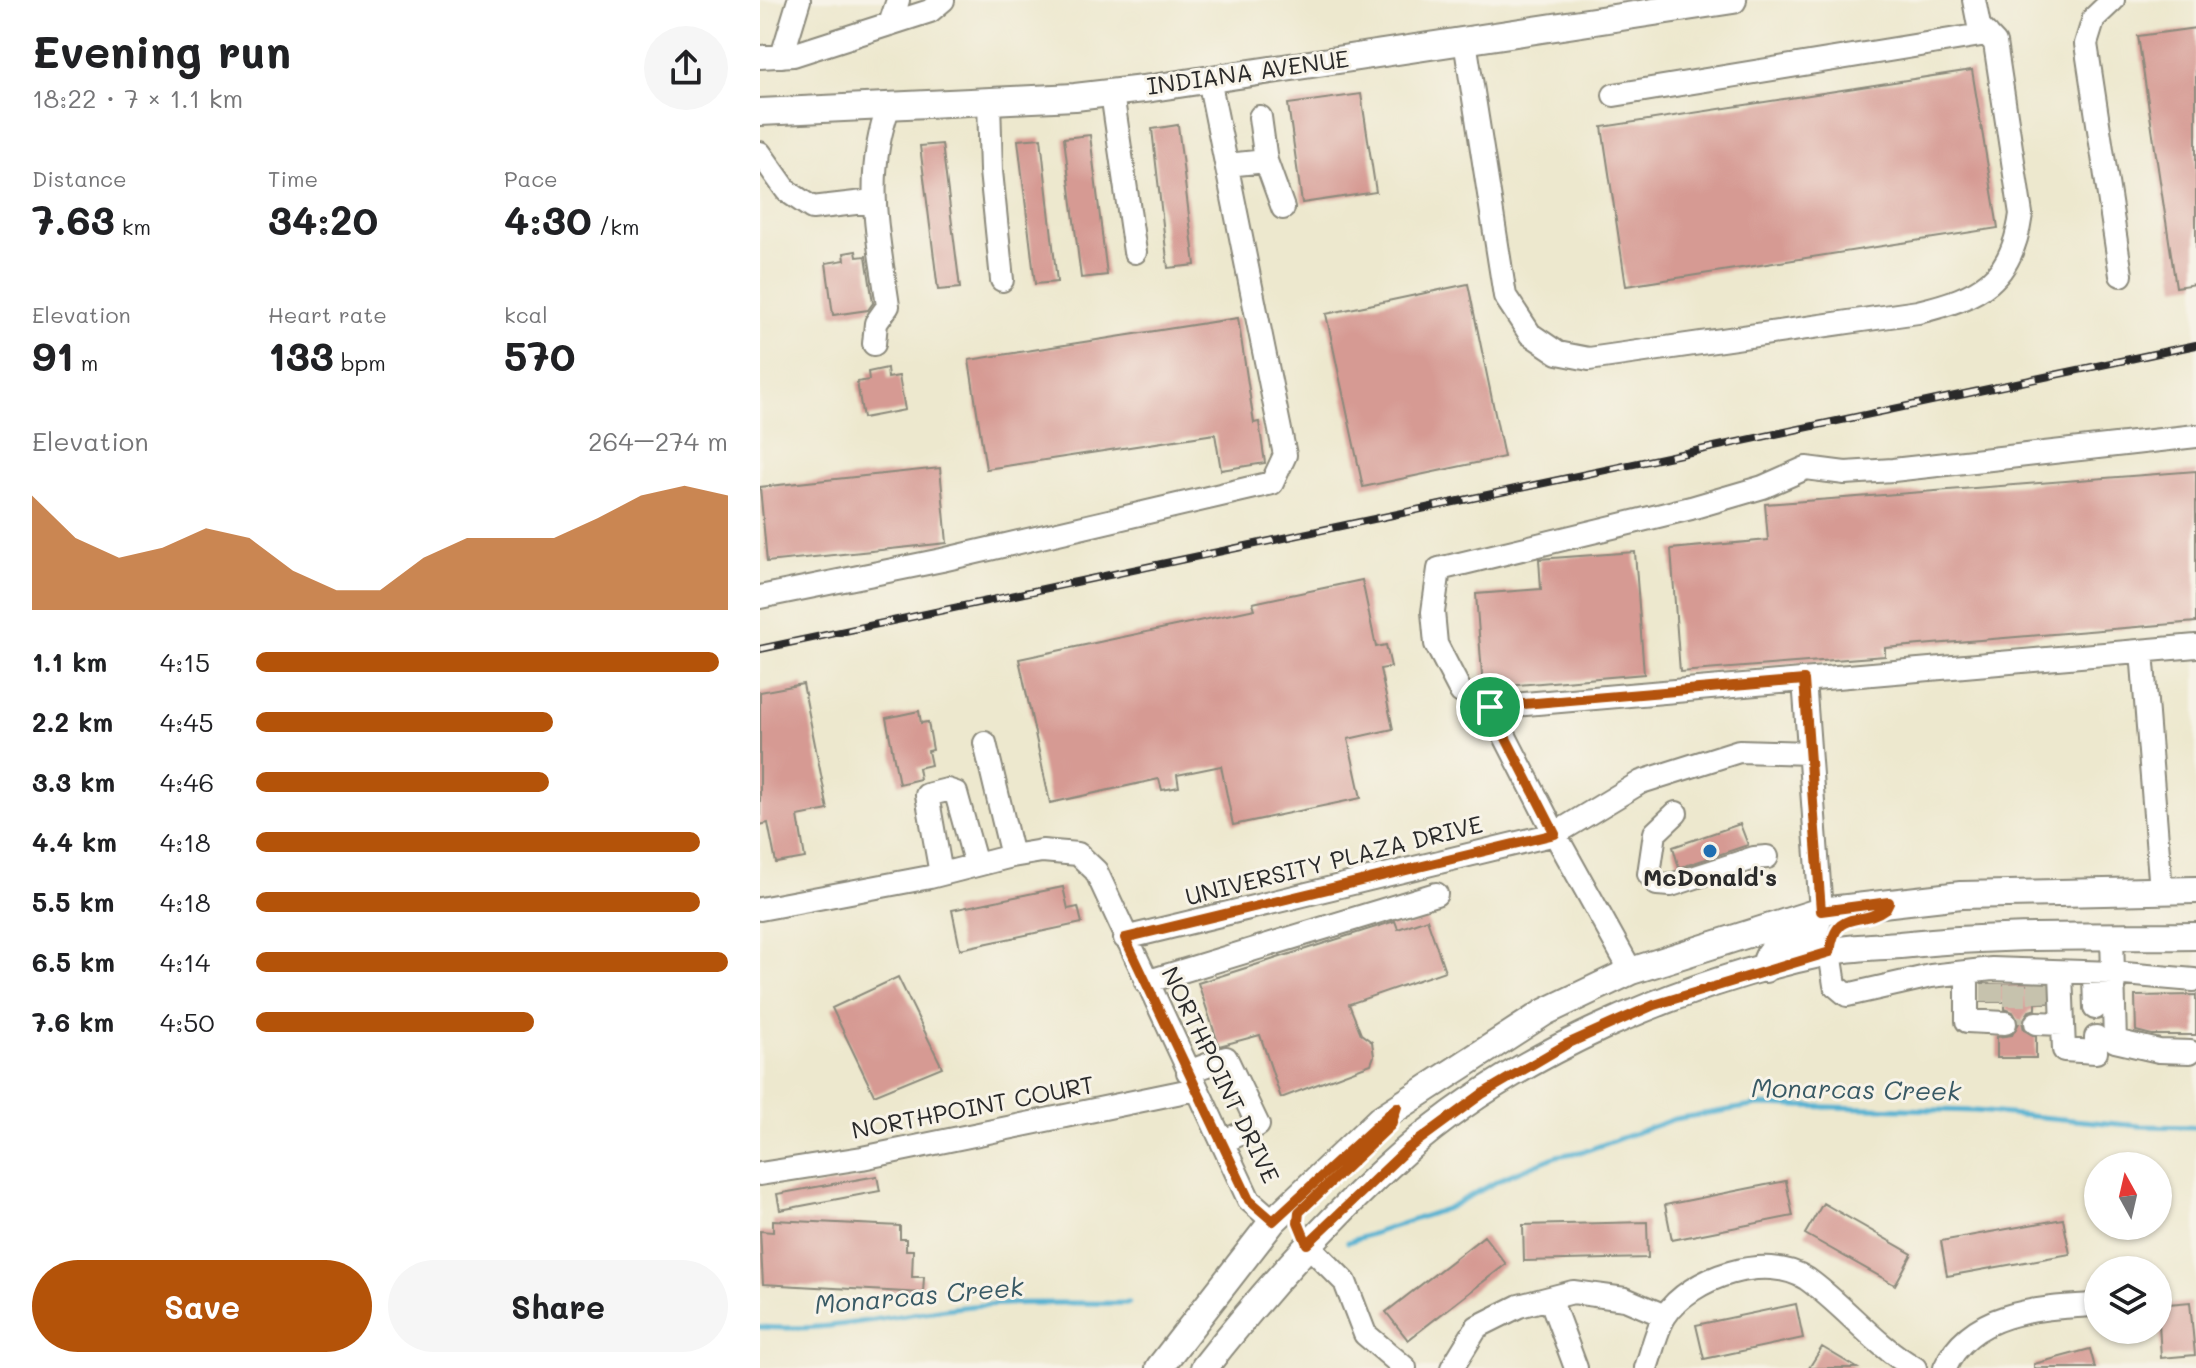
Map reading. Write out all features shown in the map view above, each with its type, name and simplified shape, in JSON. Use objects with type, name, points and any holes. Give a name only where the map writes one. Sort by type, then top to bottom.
[{"type":"main road","name":"INDIANA AVENUE","points":[[760,112],[1112,93],[1733,0]]},
{"type":"main road","points":[[1159,1368],[1273,1221],[1397,1107],[1545,1012],[1631,971],[1821,911],[1961,895],[2196,890]]},
{"type":"main road","points":[[1830,952],[1832,935],[1839,925],[1880,912],[1889,902]]},
{"type":"main road","points":[[1765,969],[1765,960],[1776,947],[1814,934],[1821,911]]},
{"type":"main road","points":[[1204,1368],[1258,1297],[1307,1244],[1407,1149],[1482,1094],[1567,1044],[1654,1005],[1765,969],[1830,952],[1951,939],[2196,936]]},
{"type":"main road","points":[[1307,1244],[1298,1222],[1299,1212],[1391,1125],[1397,1107]]},
{"type":"main road","points":[[1222,1346],[1220,1323],[1280,1243],[1273,1221]]},
{"type":"street","points":[[771,56],[799,0]]},
{"type":"street","points":[[890,24],[898,0]]},
{"type":"street","points":[[771,56],[813,50],[930,11],[943,0]]},
{"type":"street","points":[[1465,41],[1505,296],[1530,334],[1558,353],[1589,359],[1918,312],[1962,301],[1990,281],[2008,263],[2017,240],[2021,214],[1995,43],[1979,26],[1974,0]]},
{"type":"street","points":[[1987,34],[1993,23],[1989,0]]},
{"type":"street","points":[[2113,0],[2094,18],[2086,44],[2121,275]]},
{"type":"street","points":[[1614,95],[1987,34]]},
{"type":"street","points":[[760,597],[942,560],[1272,483],[1285,455],[1209,79]]},
{"type":"street","points":[[1112,93],[1135,252]]},
{"type":"street","points":[[989,101],[991,171],[1002,280]]},
{"type":"street","points":[[874,344],[876,323],[888,306],[873,201],[876,139],[889,106]]},
{"type":"street","points":[[1260,117],[1266,161],[1283,208]]},
{"type":"street","points":[[760,153],[787,191],[812,208],[873,201]]},
{"type":"street","points":[[1227,165],[1266,161]]},
{"type":"street","points":[[2196,436],[1893,470],[1845,473],[1806,468],[1763,487],[1691,508],[1439,569],[1433,612],[1436,644],[1461,692],[1490,707],[2196,646]]},
{"type":"street","points":[[2142,651],[2161,891]]},
{"type":"street","points":[[1804,680],[1821,911]]},
{"type":"street","points":[[1490,707],[1555,834],[1631,971]]},
{"type":"street","points":[[985,743],[1012,856]]},
{"type":"street","name":"UNIVERSITY PLAZA DRIVE","points":[[1125,938],[1555,834],[1655,778],[1739,751],[1809,753]]},
{"type":"street","points":[[941,874],[926,806],[927,795],[947,790],[956,793],[976,865]]},
{"type":"street","points":[[1676,813],[1655,833],[1649,874],[1657,884],[1671,885],[1754,858],[1767,857]]},
{"type":"street","name":"NORTHPOINT DRIVE","points":[[760,909],[941,874],[1012,856],[1042,851],[1078,854],[1096,871],[1249,1200],[1273,1221]]},
{"type":"street","points":[[1146,982],[1436,894]]},
{"type":"street","points":[[2095,1008],[2112,937]]},
{"type":"street","points":[[1830,952],[1835,985],[1847,995],[1931,976],[1967,973],[2000,993],[2038,1001],[2063,1024]]},
{"type":"street","points":[[1967,973],[1967,1021],[2000,993]]},
{"type":"street","points":[[2061,973],[2194,980]]},
{"type":"street","points":[[2038,1001],[2061,973]]},
{"type":"street","points":[[2061,973],[2064,1050],[2096,1052],[2096,1037]]},
{"type":"street","points":[[2103,974],[2115,1041],[2159,1051],[2190,1052]]},
{"type":"street","name":"NORTHPOINT COURT","points":[[760,1174],[862,1158],[1192,1081],[1226,1058],[1258,1125],[1223,1142]]},
{"type":"street","points":[[1307,1244],[1345,1282],[1365,1334],[1405,1368]]},
{"type":"street","points":[[1646,1368],[1665,1316],[1710,1280],[1745,1267],[1777,1268],[1804,1277],[1915,1368]]},
{"type":"street","points":[[1452,1368],[1477,1327],[1519,1306],[1573,1292],[1625,1299],[1665,1316]]},
{"type":"street","points":[[1550,1298],[1576,1368]]},
{"type":"street","points":[[1945,1368],[1961,1347],[1998,1320],[2030,1308],[2084,1306]]},
{"type":"building","points":[[2196,28],[2196,284],[2176,287],[2138,36]]},
{"type":"building","points":[[1972,70],[1998,228],[1626,286],[1602,127]]},
{"type":"building","points":[[1361,94],[1376,192],[1302,203],[1288,104]]},
{"type":"building","points":[[1178,125],[1195,265],[1168,268],[1152,129]]},
{"type":"building","points":[[1090,135],[1107,275],[1081,278],[1064,138]]},
{"type":"building","points":[[1041,138],[1057,282],[1035,284],[1018,140]]},
{"type":"building","points":[[942,144],[960,288],[938,290],[920,146]]},
{"type":"building","points":[[856,251],[857,257],[866,256],[873,303],[868,310],[833,315],[826,263],[845,260],[844,253]]},
{"type":"building","points":[[1468,284],[1504,457],[1363,487],[1326,314]]},
{"type":"building","points":[[1238,318],[1254,423],[1259,422],[1265,463],[1221,470],[1215,434],[986,469],[969,360]]},
{"type":"building","points":[[887,368],[888,378],[899,376],[905,410],[863,418],[857,382],[869,380],[868,372]]},
{"type":"building","points":[[940,468],[947,543],[767,562],[760,487]]},
{"type":"building","points":[[2196,471],[2196,622],[1885,648],[1885,656],[1680,672],[1671,549],[1768,540],[1765,504]]},
{"type":"building","points":[[1635,552],[1644,674],[1483,688],[1476,594],[1541,589],[1539,559]]},
{"type":"building","points":[[1362,580],[1376,647],[1386,645],[1391,667],[1380,669],[1393,729],[1348,739],[1361,798],[1233,825],[1221,766],[1177,775],[1179,787],[1162,790],[1159,779],[1050,803],[1019,659],[1255,609],[1253,603]]},
{"type":"building","points":[[803,684],[828,810],[798,816],[805,858],[776,863],[768,823],[760,825],[760,692]]},
{"type":"building","points":[[919,711],[921,723],[928,722],[933,750],[928,751],[931,765],[918,768],[920,779],[899,784],[886,718]]},
{"type":"building","points":[[1740,824],[1748,845],[1679,868],[1673,847]]},
{"type":"building","points":[[1063,887],[1068,909],[1078,907],[1082,923],[960,949],[952,910]]},
{"type":"building","points":[[1427,919],[1445,971],[1349,1004],[1361,1034],[1372,1042],[1374,1056],[1371,1064],[1281,1098],[1260,1035],[1219,1046],[1198,983],[1395,921],[1398,929]]},
{"type":"building","points":[[898,977],[942,1067],[874,1095],[832,1008]]},
{"type":"building","points":[[1982,984],[2047,985],[2048,1003],[2036,1003],[2036,1009],[2029,1011],[2022,1022],[2024,1030],[2036,1037],[2036,1058],[1997,1058],[1997,1037],[2012,1035],[2019,1023],[2013,1012],[2005,1009],[2005,1002],[1982,1002]]},
{"type":"building","points":[[2196,995],[2196,1035],[2152,1035],[2136,1031],[2135,996]]},
{"type":"building","points":[[877,1176],[880,1191],[780,1210],[777,1194]]},
{"type":"building","points":[[1786,1181],[1793,1216],[1672,1240],[1665,1205]]},
{"type":"building","points":[[1823,1203],[1912,1254],[1895,1285],[1805,1234]]},
{"type":"building","points":[[2063,1219],[2070,1254],[1947,1276],[1941,1241]]},
{"type":"building","points":[[773,1220],[900,1226],[900,1239],[906,1239],[906,1250],[913,1250],[912,1277],[924,1277],[923,1293],[763,1284],[760,1231],[773,1232]]},
{"type":"building","points":[[1647,1222],[1648,1258],[1524,1261],[1523,1225]]},
{"type":"building","points":[[1484,1236],[1506,1264],[1408,1340],[1386,1312]]},
{"type":"building","points":[[2190,1302],[2195,1355],[2161,1358],[2160,1344],[2172,1344],[2172,1304]]},
{"type":"building","points":[[1796,1304],[1803,1338],[1704,1359],[1696,1325]]},
{"type":"building","points":[[1822,1347],[1857,1368],[1809,1368]]},
{"type":"building","points":[[2090,1349],[2095,1368],[2034,1368],[2034,1364]]},
{"type":"waterway","name":"Monarcas Creek","points":[[1348,1242],[1448,1208],[1507,1176],[1557,1156],[1585,1151],[1674,1119],[1759,1105],[1975,1111],[2140,1126],[2196,1127]]},
{"type":"waterway","name":"Monarcas Creek","points":[[760,1327],[839,1325],[991,1304],[1129,1303]]},
{"type":"tunnel","points":[[2038,983],[2039,1003]]},
{"type":"tunnel","points":[[1992,984],[1992,1002]]},
{"type":"tunnel","points":[[2015,984],[2015,1023]]},
{"type":"railway","points":[[760,649],[2196,345]]},
{"type":"place","name":"McDonald's","points":[[1710,851]]},
{"type":"route","points":[[1804,680],[1821,911],[1889,902],[1880,912],[1849,919],[1839,925],[1832,935],[1830,952],[1765,969],[1654,1005],[1567,1044],[1482,1094],[1407,1149],[1307,1244],[1298,1222],[1299,1212],[1391,1125],[1397,1107],[1380,1119],[1273,1221],[1249,1200],[1125,938],[1555,834],[1490,707],[1804,680]]}]
